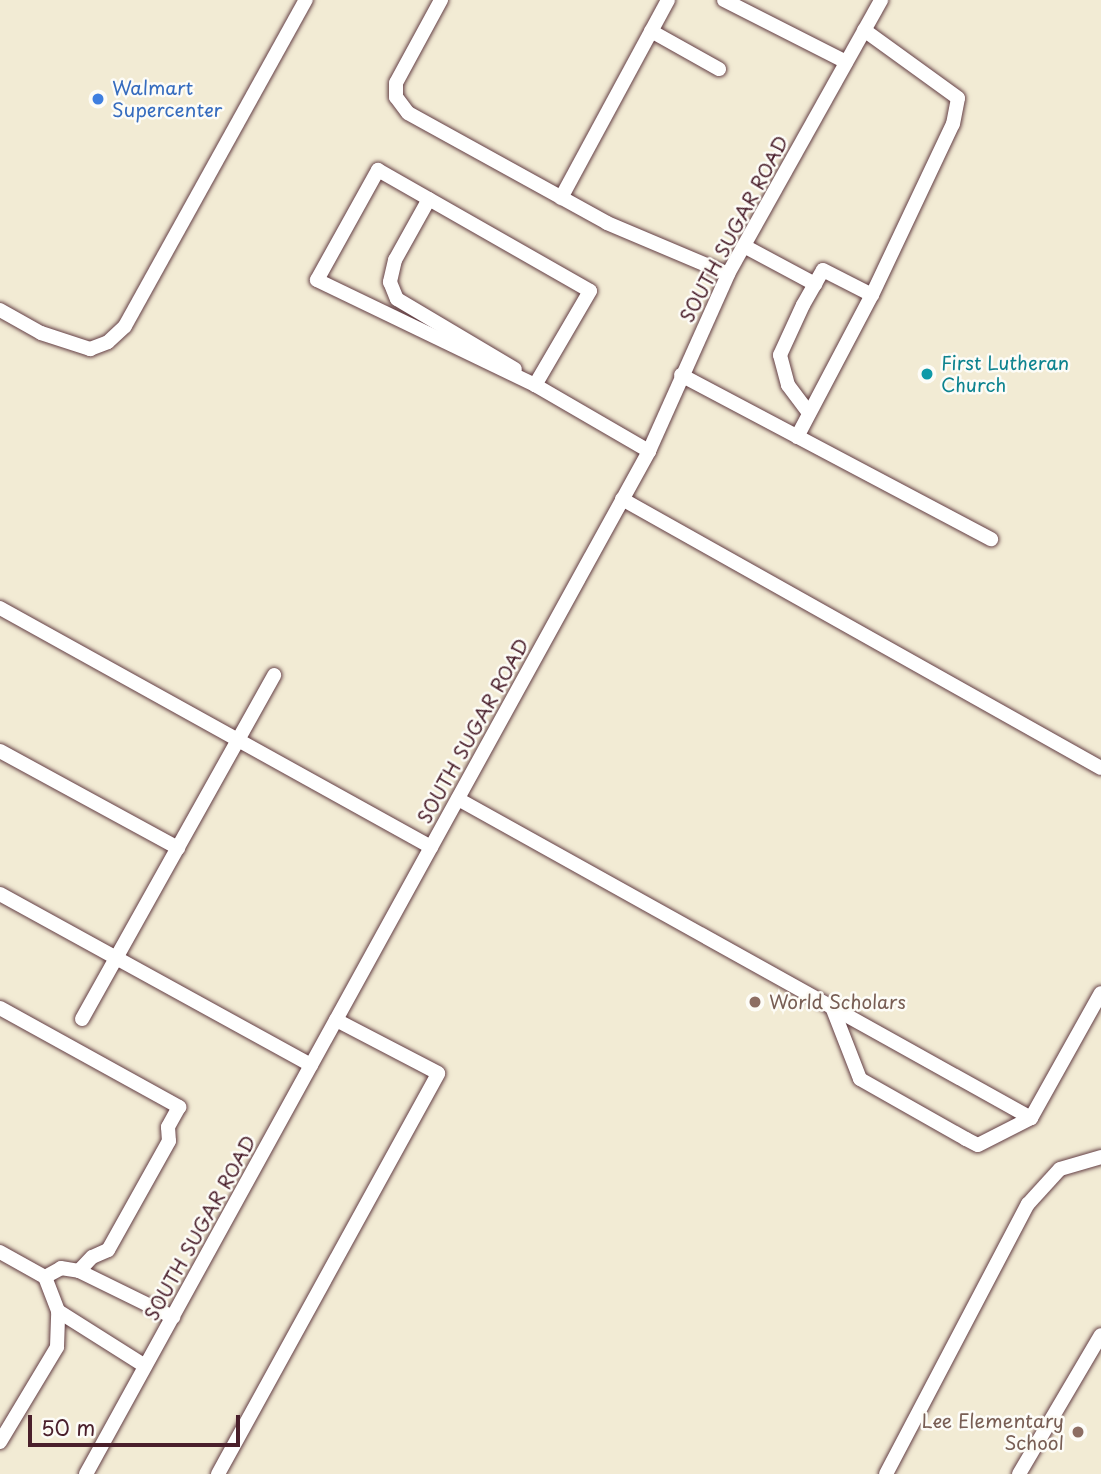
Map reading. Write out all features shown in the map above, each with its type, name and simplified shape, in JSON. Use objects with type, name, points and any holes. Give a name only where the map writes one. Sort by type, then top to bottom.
[{"type":"lane","points":[[0,310],[41,333],[90,349],[108,342],[125,326],[306,0]]},
{"type":"lane","points":[[442,0],[396,83],[396,97],[408,113],[607,223],[728,274]]},
{"type":"lane","points":[[561,198],[668,0]]},
{"type":"lane","points":[[724,0],[846,62]]},
{"type":"lane","name":"SOUTH SUGAR ROAD","points":[[86,1474],[649,451],[728,274],[881,0]]},
{"type":"lane","points":[[797,437],[872,295],[953,124],[958,99],[864,30]]},
{"type":"lane","points":[[651,32],[719,69]]},
{"type":"lane","points":[[536,385],[590,291],[378,170],[317,280],[536,385],[649,451]]},
{"type":"lane","points":[[429,199],[395,260],[390,282],[397,299],[498,355],[536,385]]},
{"type":"lane","points":[[744,246],[815,284]]},
{"type":"lane","points":[[809,413],[788,385],[780,355],[815,284],[823,270],[872,295]]},
{"type":"lane","points":[[681,375],[991,539]]},
{"type":"lane","points":[[622,499],[1101,768]]},
{"type":"lane","points":[[0,608],[431,847]]},
{"type":"lane","points":[[82,1019],[274,675]]},
{"type":"lane","points":[[0,751],[178,848]]},
{"type":"lane","points":[[458,799],[1031,1118]]},
{"type":"lane","points":[[0,894],[311,1065]]},
{"type":"lane","points":[[832,1007],[860,1079],[978,1145],[1031,1118],[1101,993]]},
{"type":"lane","points":[[0,1008],[179,1108],[168,1127],[169,1141],[108,1250],[92,1257],[79,1270]]},
{"type":"lane","points":[[218,1474],[438,1073],[336,1020]]},
{"type":"lane","points":[[886,1474],[1028,1204],[1060,1169],[1101,1157]]},
{"type":"lane","points":[[0,1252],[45,1278],[58,1311],[57,1347],[0,1442]]},
{"type":"lane","points":[[45,1278],[61,1268],[79,1270],[173,1317]]},
{"type":"lane","points":[[58,1311],[145,1366]]},
{"type":"lane","points":[[1019,1474],[1101,1335]]},
{"type":"place","name":"Walmart Supercenter","points":[[98,99]]},
{"type":"place","name":"First Lutheran Church","points":[[927,374]]},
{"type":"place","name":"World Scholars","points":[[755,1002]]},
{"type":"place","name":"Lee Elementary School","points":[[1078,1432]]}]
